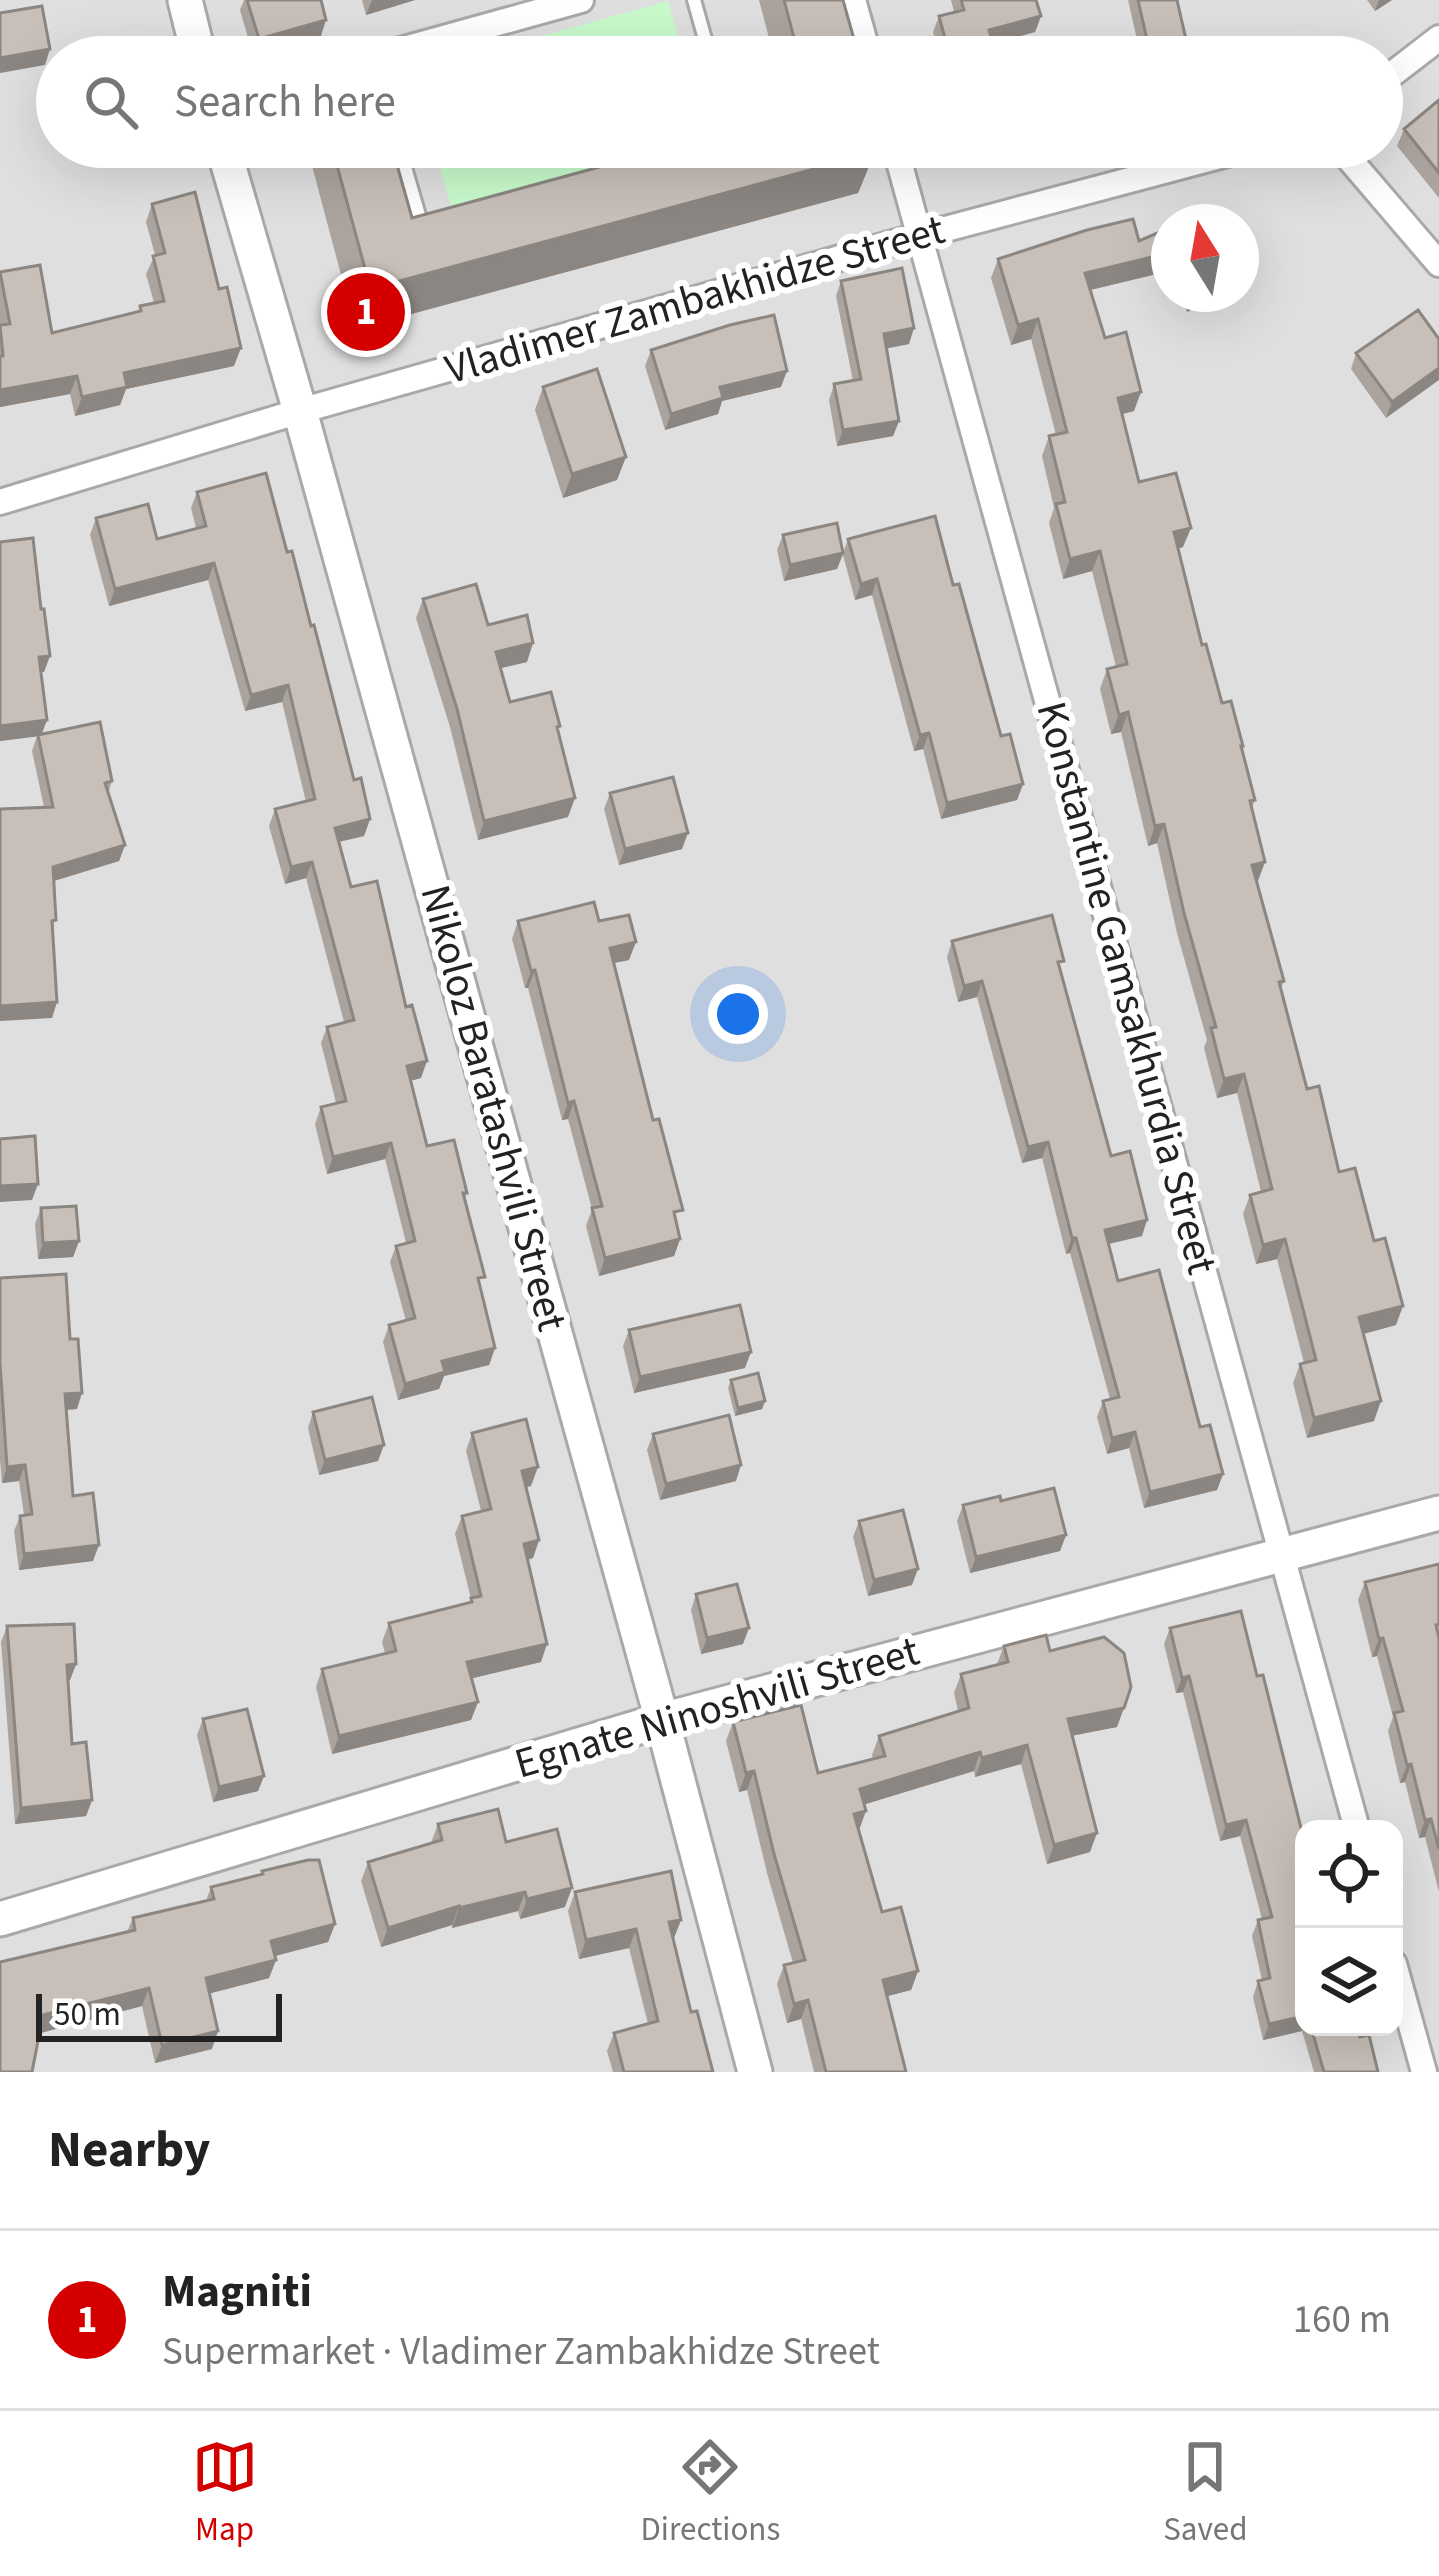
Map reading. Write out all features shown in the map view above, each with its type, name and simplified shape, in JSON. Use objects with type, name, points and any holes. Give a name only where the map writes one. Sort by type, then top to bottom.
[{"type":"street","points":[[185,0],[194,36]]},
{"type":"street","points":[[451,36],[581,0]]},
{"type":"street","points":[[854,0],[863,36]]},
{"type":"street","points":[[1403,66],[1439,38]]},
{"type":"street","name":"Nikoloz Baratashvili Street","points":[[229,168],[301,411],[662,1720],[754,2072]]},
{"type":"street","name":"Konstantine Gamsakhurdia Street","points":[[901,168],[1355,1820]]},
{"type":"street","name":"Vladimer Zambakhidze Street","points":[[0,502],[301,411],[1176,168]]},
{"type":"street","points":[[1357,168],[1439,264]]},
{"type":"street","name":"Egnate Ninoshvili Street","points":[[0,1919],[662,1720],[1439,1513]]},
{"type":"street","points":[[1403,1996],[1424,2072]]},
{"type":"lane","points":[[694,0],[704,36]]},
{"type":"lane","points":[[405,168],[426,239]]},
{"type":"shaded area","points":[[0,0],[1439,0],[1439,2072],[0,2072]]},
{"type":"green space","points":[[668,1],[678,36],[542,36]]},
{"type":"green space","points":[[440,168],[613,168],[453,212]]},
{"type":"building","points":[[247,0],[321,0],[326,20],[258,36]]},
{"type":"building","points":[[784,0],[843,0],[853,36],[793,36]]},
{"type":"building","points":[[961,0],[1036,0],[1041,16],[989,30],[991,36],[944,36],[939,16],[964,10]]},
{"type":"building","points":[[1138,0],[1177,0],[1185,36],[1146,36]]},
{"type":"building","points":[[42,6],[48,36],[36,36],[36,52],[0,58],[0,13]]},
{"type":"building","points":[[1439,100],[1439,173],[1404,129]]},
{"type":"building","points":[[338,168],[398,168],[412,218],[596,168],[818,168],[381,286],[367,276]]},
{"type":"building","points":[[195,192],[219,289],[227,287],[241,348],[124,373],[127,387],[82,397],[77,376],[0,390],[0,325],[10,324],[0,272],[40,265],[52,333],[141,311],[140,306],[164,301],[153,256],[165,253],[152,204]]},
{"type":"building","points":[[1133,219],[1139,241],[1151,236],[1151,257],[1085,273],[1105,338],[1126,332],[1141,392],[1118,398],[1139,482],[1176,473],[1191,528],[1174,532],[1202,645],[1206,644],[1222,703],[1231,701],[1243,746],[1265,862],[1252,865],[1307,1089],[1319,1086],[1339,1172],[1355,1168],[1374,1241],[1385,1238],[1403,1306],[1359,1317],[1381,1401],[1314,1418],[1300,1364],[1316,1360],[1285,1239],[1263,1245],[1250,1195],[1272,1189],[1244,1074],[1224,1079],[1211,1028],[1216,1027],[1164,824],[1155,826],[1128,712],[1119,715],[1107,669],[1127,664],[1100,551],[1070,559],[1056,504],[1065,502],[1049,436],[1067,432],[1038,319],[1018,325],[998,259]]},
{"type":"building","points":[[902,268],[914,328],[884,334],[899,421],[843,430],[834,384],[861,379],[841,281]]},
{"type":"building","points":[[1418,310],[1439,339],[1439,368],[1392,402],[1356,353]]},
{"type":"building","points":[[774,315],[787,371],[720,387],[723,398],[671,414],[651,350]]},
{"type":"building","points":[[597,369],[626,457],[572,474],[543,387]]},
{"type":"building","points":[[266,473],[287,552],[292,551],[314,625],[354,780],[361,778],[370,819],[335,828],[351,887],[377,881],[406,1007],[412,1005],[427,1061],[407,1066],[427,1146],[454,1140],[485,1277],[478,1278],[495,1348],[442,1361],[445,1372],[405,1384],[389,1325],[415,1318],[396,1246],[415,1241],[391,1143],[333,1157],[321,1107],[346,1101],[327,1027],[354,1020],[312,862],[291,867],[275,809],[315,799],[288,685],[251,695],[214,563],[115,589],[96,518],[148,504],[157,539],[206,526],[197,492]]},
{"type":"building","points":[[935,516],[1001,736],[1010,734],[1023,784],[947,803],[929,733],[920,735],[877,579],[861,584],[848,539]]},
{"type":"building","points":[[837,523],[843,553],[790,565],[783,535]]},
{"type":"building","points":[[33,538],[50,656],[39,657],[47,720],[0,726],[0,542]]},
{"type":"building","points":[[476,584],[488,625],[527,615],[533,643],[496,652],[510,702],[551,692],[575,798],[484,821],[457,709],[423,599]]},
{"type":"building","points":[[100,722],[112,781],[105,783],[125,845],[53,867],[57,1002],[0,1006],[0,809],[53,807],[38,735]]},
{"type":"building","points":[[673,777],[688,833],[625,849],[610,793]]},
{"type":"building","points":[[594,902],[599,921],[629,915],[636,942],[610,948],[653,1120],[659,1119],[683,1210],[674,1212],[680,1239],[605,1258],[592,1208],[602,1206],[518,921]]},
{"type":"building","points":[[1052,915],[1064,961],[1058,962],[1111,1156],[1130,1151],[1147,1220],[1105,1230],[1118,1281],[1159,1270],[1200,1427],[1210,1425],[1223,1474],[1150,1492],[1135,1432],[1112,1438],[1103,1401],[1119,1397],[1048,1142],[1028,1147],[982,981],[964,986],[952,941]]},
{"type":"building","points":[[35,1136],[38,1184],[0,1186],[0,1139]]},
{"type":"building","points":[[76,1206],[79,1241],[43,1243],[41,1208]]},
{"type":"building","points":[[66,1274],[70,1339],[78,1339],[82,1393],[65,1394],[73,1496],[93,1493],[99,1545],[24,1554],[20,1516],[32,1514],[25,1465],[7,1467],[0,1278]]},
{"type":"building","points":[[740,1305],[751,1352],[640,1377],[629,1330]]},
{"type":"building","points":[[758,1373],[765,1401],[738,1408],[731,1380]]},
{"type":"building","points":[[372,1397],[384,1445],[325,1460],[313,1412]]},
{"type":"building","points":[[729,1415],[741,1465],[666,1484],[653,1434]]},
{"type":"building","points":[[526,1419],[538,1467],[522,1471],[539,1540],[524,1544],[547,1644],[467,1662],[478,1702],[339,1736],[322,1669],[396,1651],[389,1623],[481,1596],[462,1516],[491,1509],[472,1433]]},
{"type":"building","points":[[1054,1488],[1066,1535],[976,1557],[963,1505]]},
{"type":"building","points":[[903,1510],[918,1569],[874,1580],[859,1521]]},
{"type":"building","points":[[1439,1564],[1439,1849],[1431,1819],[1425,1820],[1411,1764],[1407,1765],[1394,1713],[1403,1711],[1365,1582]]},
{"type":"building","points":[[737,1584],[749,1628],[707,1638],[696,1594]]},
{"type":"building","points":[[1241,1611],[1257,1676],[1263,1675],[1299,1820],[1295,1820],[1295,2018],[1269,2024],[1258,1981],[1270,1978],[1258,1920],[1272,1917],[1246,1820],[1226,1825],[1189,1676],[1182,1678],[1170,1628]]},
{"type":"building","points":[[74,1624],[76,1664],[67,1665],[72,1744],[86,1742],[92,1800],[21,1808],[7,1626]]},
{"type":"building","points":[[1046,1635],[1050,1651],[1104,1637],[1124,1653],[1131,1687],[1124,1708],[1068,1719],[1097,1833],[1054,1845],[1027,1745],[982,1758],[980,1752],[860,1789],[866,1811],[854,1814],[882,1912],[901,1907],[918,1971],[883,1980],[906,2072],[826,2072],[808,2000],[794,2004],[784,1965],[805,1960],[754,1771],[746,1773],[733,1722],[801,1705],[818,1773],[885,1756],[879,1736],[969,1708],[961,1674],[1008,1662],[1004,1646]]},
{"type":"building","points":[[247,1709],[264,1776],[219,1787],[203,1719]]},
{"type":"building","points":[[498,1809],[506,1842],[557,1829],[572,1888],[527,1899],[525,1892],[459,1906],[388,1928],[368,1862],[442,1840],[438,1824]]},
{"type":"building","points":[[319,1860],[335,1924],[271,1941],[276,1960],[206,1978],[218,2031],[162,2045],[149,1988],[43,2015],[32,2072],[0,2072],[0,1962],[135,1930],[133,1918],[214,1899],[211,1887]]},
{"type":"building","points":[[671,1871],[681,1920],[669,1922],[691,2012],[697,2011],[713,2072],[624,2072],[614,2033],[658,2021],[636,1929],[586,1940],[575,1892]]},
{"type":"building","points":[[1314,2036],[1369,2036],[1378,2072],[1324,2072]]},
{"type":"place","name":"Magniti","points":[[366,312]]}]
